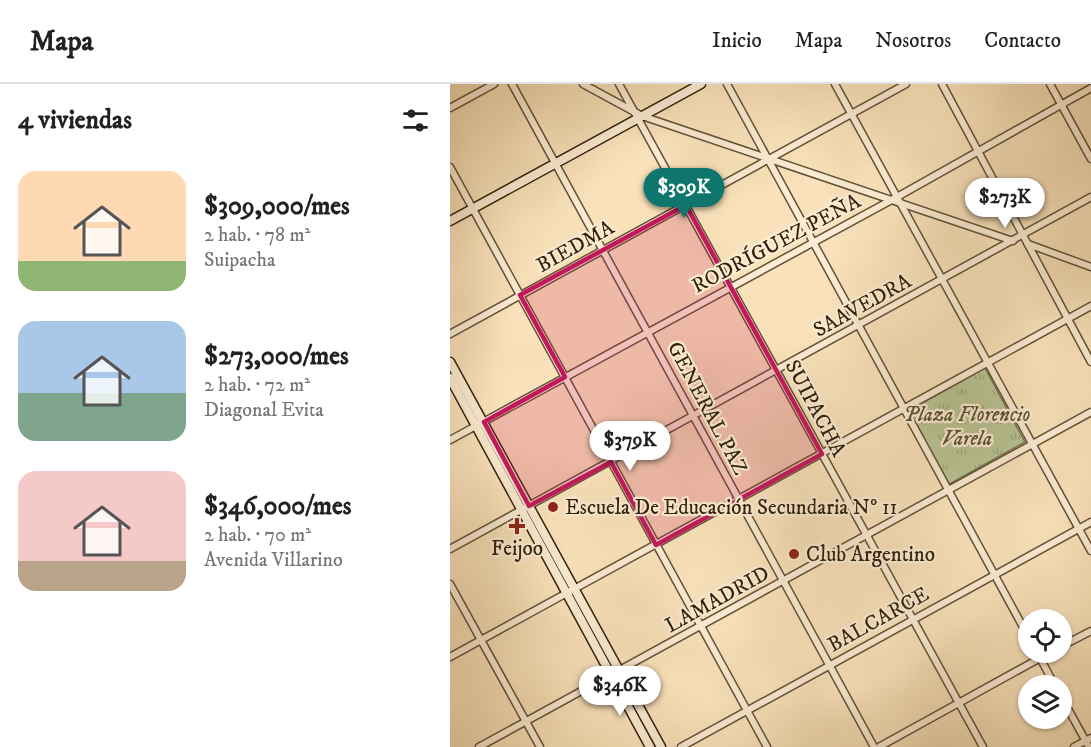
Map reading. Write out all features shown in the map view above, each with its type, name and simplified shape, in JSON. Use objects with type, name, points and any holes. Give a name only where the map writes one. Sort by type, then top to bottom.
[{"type":"main road","points":[[450,221],[638,116],[701,84]]},
{"type":"main road","points":[[450,362],[525,508],[616,673],[661,747]]},
{"type":"main road","points":[[450,378],[480,424]]},
{"type":"main road","points":[[616,673],[650,747]]},
{"type":"street","points":[[450,108],[494,84]]},
{"type":"street","name":"GENERAL PAZ","points":[[512,84],[874,747]]},
{"type":"street","points":[[583,84],[638,116],[897,200],[1013,241]]},
{"type":"street","name":"SUIPACHA","points":[[619,84],[778,370],[911,620],[983,747]]},
{"type":"street","points":[[727,84],[1018,618]]},
{"type":"street","points":[[835,84],[1091,551]]},
{"type":"street","name":"BIEDMA","points":[[450,334],[906,84]]},
{"type":"street","points":[[942,84],[1091,362]]},
{"type":"street","points":[[1050,84],[1091,159]]},
{"type":"street","name":"RODRÍGUEZ PEÑA","points":[[450,440],[731,286],[897,200],[978,151],[1091,88]]},
{"type":"street","points":[[450,167],[767,747]]},
{"type":"street","name":"SAAVEDRA","points":[[450,549],[1023,237],[1091,197]]},
{"type":"street","points":[[1028,244],[1091,267]]},
{"type":"street","points":[[450,657],[1091,306]]},
{"type":"street","name":"LAMADRID","points":[[479,747],[1091,412]]},
{"type":"street","name":"BALCARCE","points":[[681,747],[1091,522]]},
{"type":"street","points":[[450,584],[540,747]]},
{"type":"street","points":[[1072,641],[1091,631]]},
{"type":"street","points":[[879,747],[958,704],[1026,663]]},
{"type":"street","points":[[1072,715],[1088,742],[1074,747]]},
{"type":"highlighted area","points":[[686,205],[822,454],[656,545],[611,462],[529,506],[484,422],[565,377],[520,295]]},
{"type":"green space","name":"Plaza Florencio Varela","points":[[985,368],[1025,442],[946,486],[908,411]]},
{"type":"place","name":"Escuela De Educación Secundaria Nº 11","points":[[553,507]]},
{"type":"place","name":"Feijoo","points":[[517,526]]},
{"type":"place","name":"Club Argentino","points":[[794,554]]}]
